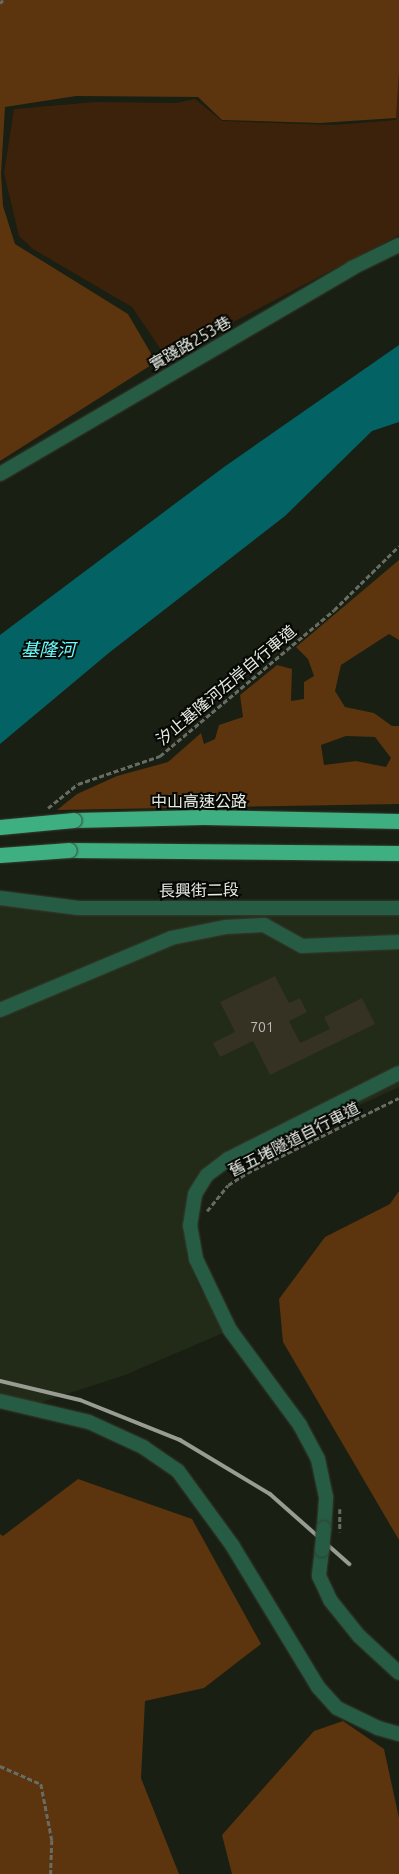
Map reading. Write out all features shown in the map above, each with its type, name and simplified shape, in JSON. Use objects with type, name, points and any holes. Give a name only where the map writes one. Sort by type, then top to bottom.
[{"type":"highway","name":"中山高速公路","points":[[0,827],[74,820],[204,817],[399,821]]},
{"type":"highway","points":[[0,855],[69,850],[399,853]]},
{"type":"street","name":"實踐路253巷","points":[[0,474],[352,268],[399,245]]},
{"type":"street","name":"長興街二段","points":[[0,898],[78,908],[399,908]]},
{"type":"street","points":[[0,1010],[171,938],[225,927],[264,925],[302,946],[399,942]]},
{"type":"street","points":[[399,1072],[228,1159],[207,1175],[195,1194],[190,1226],[196,1259],[230,1330],[300,1425],[318,1459],[326,1497],[320,1576],[330,1600],[359,1636],[399,1673]]},
{"type":"street","points":[[0,1401],[89,1422],[143,1447],[178,1471],[232,1545],[318,1687],[337,1708],[378,1728],[399,1734]]},
{"type":"path","points":[[0,3],[3,0]]},
{"type":"path","name":"汐止基隆河左岸自行車道","points":[[47,809],[78,784],[160,756],[334,610],[399,546]]},
{"type":"path","name":"舊五堵隧道自行車道","points":[[204,1221],[213,1200],[241,1177],[399,1098]]},
{"type":"path","points":[[336,1499],[342,1517],[340,1532]]},
{"type":"path","points":[[0,1766],[41,1784],[52,1840],[51,1874]]},
{"type":"shaded area","points":[[0,0],[399,0],[399,74],[396,118],[320,123],[222,120],[198,97],[76,96],[5,107],[1,174],[3,206],[15,244],[128,314],[156,362],[0,461]]},
{"type":"shaded area","points":[[399,76],[399,235],[166,357],[132,307],[33,249],[19,236],[4,173],[14,109],[96,102],[176,103],[195,99],[222,121],[334,125],[396,120]]},
{"type":"shaded area","points":[[399,560],[399,640],[389,634],[341,665],[335,691],[345,707],[374,713],[392,726],[399,726],[399,804],[57,810],[77,794],[117,776],[168,762],[201,733],[204,744],[215,739],[219,725],[243,717],[240,695],[277,665],[292,669],[291,701],[304,699],[304,682],[314,676],[308,659],[296,647]],"holes":[[[346,736],[375,737],[391,758],[386,767],[356,761],[324,765],[321,745]]]},
{"type":"shaded area","points":[[0,903],[399,908],[399,1087],[219,1170],[199,1195],[186,1254],[201,1290],[230,1330],[125,1375],[27,1407],[0,1402]]},
{"type":"shaded area","points":[[399,1191],[399,1540],[283,1342],[279,1299],[325,1237],[390,1204]]},
{"type":"shaded area","points":[[78,1479],[192,1519],[261,1644],[204,1688],[145,1701],[141,1778],[179,1874],[0,1874],[0,1534],[3,1536]]},
{"type":"shaded area","points":[[343,1721],[384,1749],[399,1818],[399,1874],[232,1874],[222,1835],[314,1731]]},
{"type":"water","name":"基隆河","points":[[399,345],[399,422],[372,431],[285,516],[110,652],[0,744],[0,635],[224,467]]},
{"type":"building","points":[[275,976],[289,1003],[300,998],[307,1012],[289,1021],[300,1043],[330,1029],[324,1017],[362,998],[375,1024],[270,1075],[253,1041],[220,1057],[213,1043],[235,1032],[220,1002]]},
{"type":"railway","points":[[0,1381],[80,1400],[180,1440],[270,1494],[349,1564]]}]
